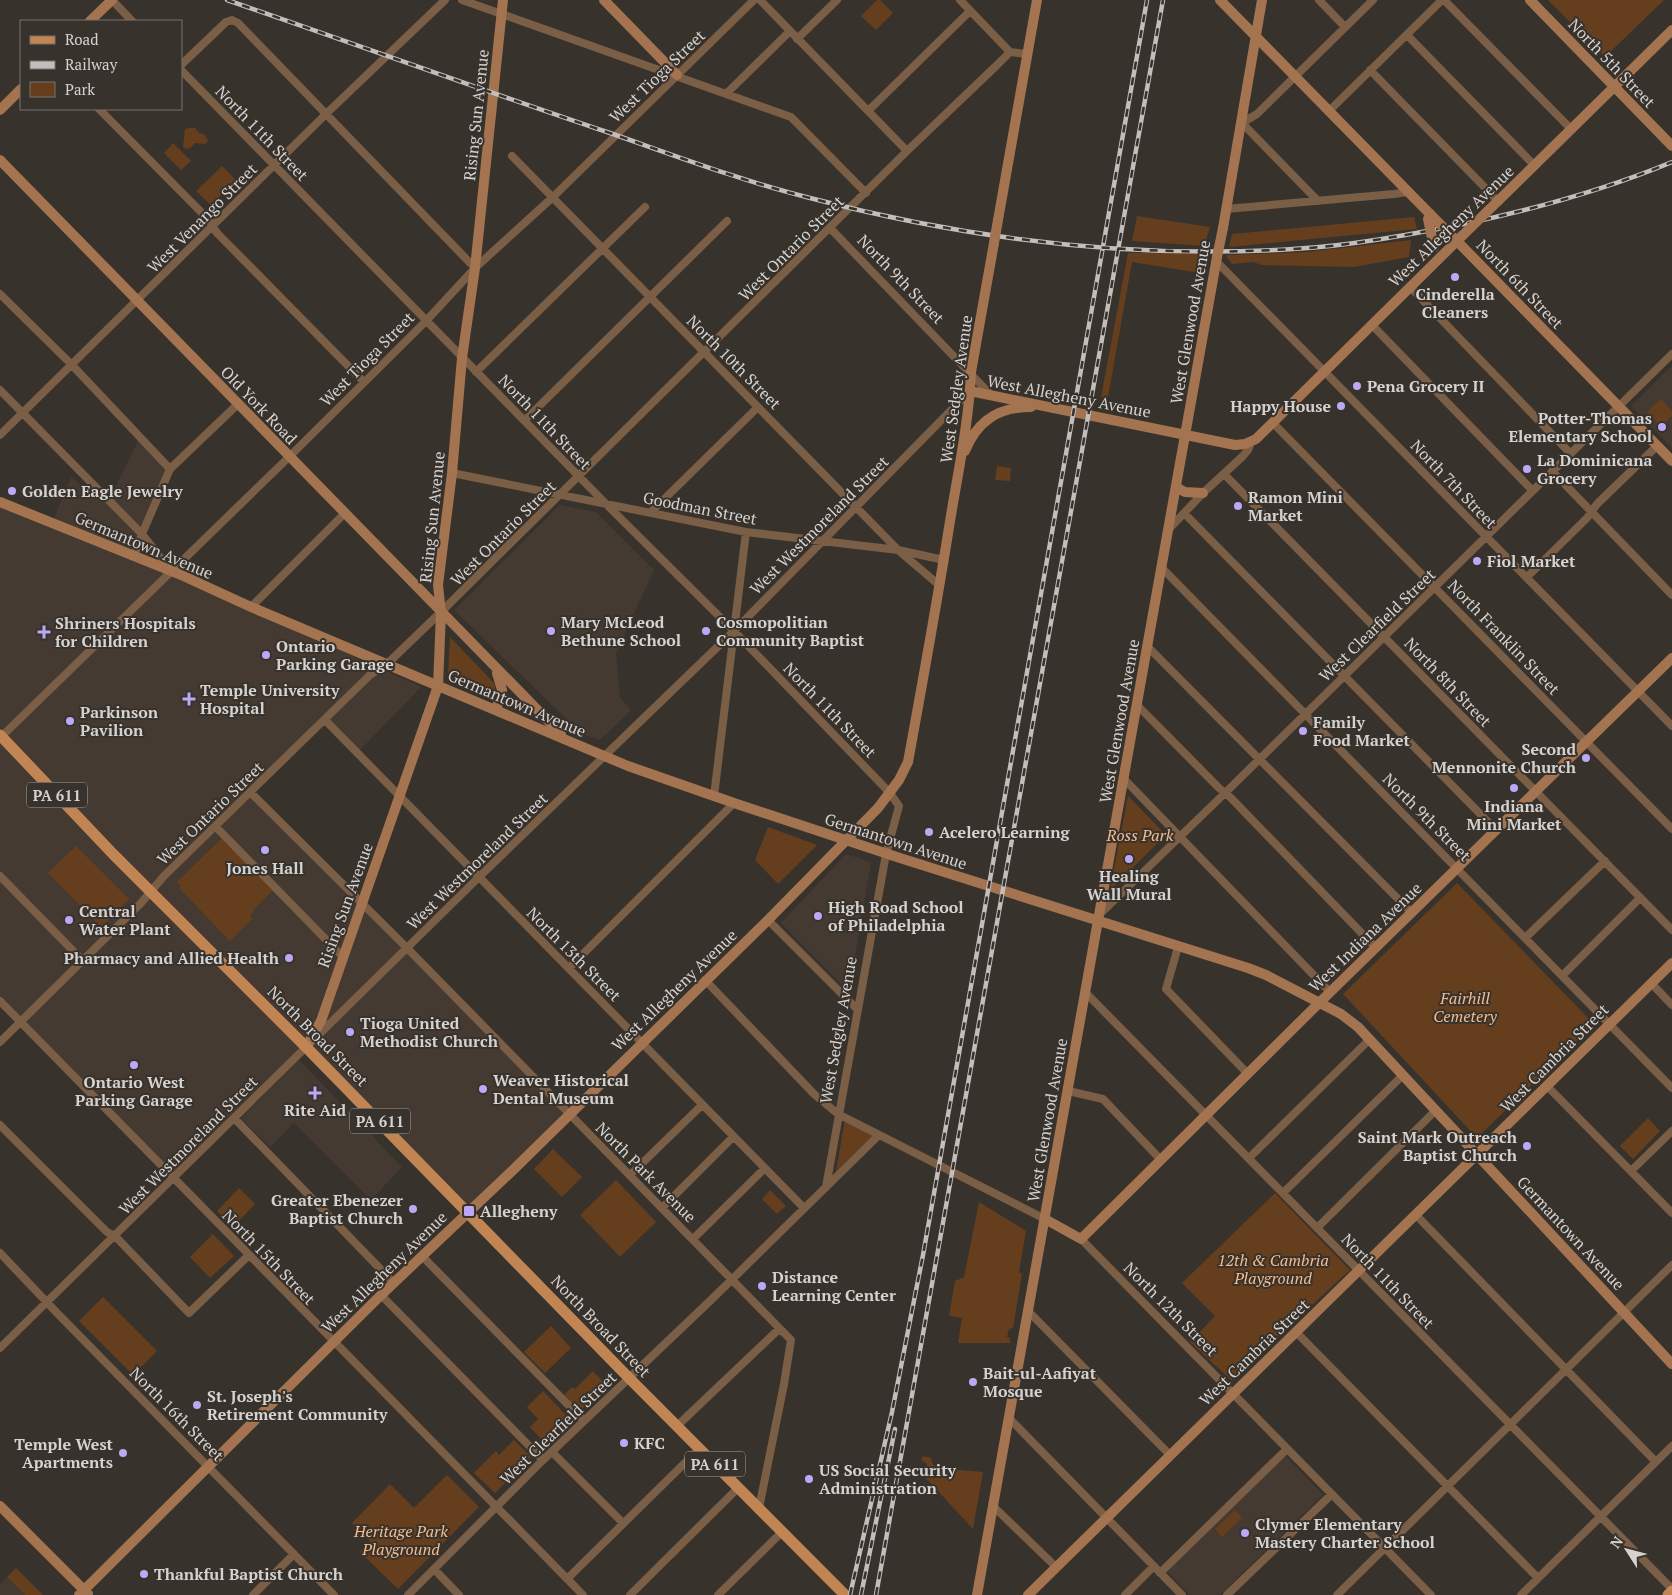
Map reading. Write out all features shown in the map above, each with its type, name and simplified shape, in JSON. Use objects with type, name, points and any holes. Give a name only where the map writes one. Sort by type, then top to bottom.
[{"type":"main road","name":"North Broad Street","points":[[0,737],[468,1211],[629,1378],[845,1595]]},
{"type":"main road","points":[[1668,1595],[1672,1590]]},
{"type":"street","points":[[91,20],[112,0],[131,20]]},
{"type":"street","name":"West Venango Street","points":[[0,435],[326,114],[445,0]]},
{"type":"street","points":[[462,0],[791,117],[866,193]]},
{"type":"street","name":"Rising Sun Avenue","points":[[306,1047],[321,1021],[438,686],[441,613],[438,584],[452,473],[462,358],[475,268],[502,0]]},
{"type":"street","points":[[604,0],[677,75]]},
{"type":"street","name":"West Tioga Street","points":[[0,737],[289,457],[426,321],[475,268],[552,197],[754,0]]},
{"type":"street","points":[[760,0],[907,152]]},
{"type":"street","points":[[797,39],[837,0]]},
{"type":"street","points":[[960,0],[1010,52],[1027,54]]},
{"type":"street","name":"West Sedgley Avenue","points":[[899,780],[908,762],[944,560],[960,464],[971,372],[1037,0]]},
{"type":"street","name":"North 6th Street","points":[[1220,0],[1408,192],[1458,238],[1618,407],[1672,461]]},
{"type":"street","name":"West Glenwood Avenue","points":[[977,1595],[1242,123],[1262,0]]},
{"type":"street","points":[[1319,0],[1345,27]]},
{"type":"street","points":[[1318,200],[1242,123],[1257,114],[1373,0]]},
{"type":"street","points":[[1329,111],[1443,0],[1571,129]]},
{"type":"street","name":"North 5th Street","points":[[1530,0],[1671,146]]},
{"type":"street","points":[[868,111],[970,10]]},
{"type":"street","points":[[182,64],[226,22],[233,21],[238,23],[475,268]]},
{"type":"street","name":"West Allegheny Avenue","points":[[1169,529],[1203,493],[1225,475],[1248,450],[1251,442],[1273,423],[1458,238],[1672,30]]},
{"type":"street","points":[[727,93],[790,31]]},
{"type":"street","points":[[1407,35],[1534,165]]},
{"type":"street","name":"West Ontario Street","points":[[0,1042],[370,675],[387,664],[441,613],[1010,52]]},
{"type":"street","points":[[1370,70],[1498,201]]},
{"type":"street","name":"North 11th Street","points":[[182,71],[578,476],[734,631],[890,793]]},
{"type":"street","points":[[0,110],[20,90]]},
{"type":"street","points":[[100,110],[208,219],[217,233],[364,382]]},
{"type":"street","name":"North 10th Street","points":[[512,156],[898,550],[939,585]]},
{"type":"street","name":"Old York Road","points":[[0,160],[496,670],[569,741]]},
{"type":"street","points":[[1226,209],[1408,192]]},
{"type":"street","points":[[476,372],[645,208]]},
{"type":"street","points":[[1430,214],[1428,219],[1437,261]]},
{"type":"street","points":[[525,420],[727,221]]},
{"type":"street","name":"North 9th Street","points":[[830,228],[971,372],[991,395]]},
{"type":"street","name":"North 7th Street","points":[[1217,259],[1672,726]]},
{"type":"street","points":[[1410,287],[1570,453]]},
{"type":"street","points":[[0,294],[72,365],[170,469]]},
{"type":"street","points":[[1372,325],[1532,490]]},
{"type":"street","name":"West Clearfield Street","points":[[1099,918],[1180,836],[1672,354]]},
{"type":"street","points":[[0,390],[142,534],[171,571]]},
{"type":"street","name":"West Allegheny Avenue","points":[[970,391],[1236,445],[1251,442]]},
{"type":"street","name":"West Westmoreland Street","points":[[0,1348],[479,877],[734,631],[970,391]]},
{"type":"street","points":[[0,396],[10,400]]},
{"type":"street","points":[[134,556],[170,469],[238,404]]},
{"type":"street","points":[[960,464],[967,447],[983,422],[1000,412],[1013,408],[1044,406]]},
{"type":"street","points":[[651,512],[758,407]]},
{"type":"street","name":"North Franklin Street","points":[[1273,423],[1672,829]]},
{"type":"street","points":[[1527,577],[1592,512],[1597,504],[1657,446]]},
{"type":"street","points":[[1552,471],[1672,594]]},
{"type":"street","name":"Goodman Street","points":[[452,473],[746,532],[898,550],[944,560]]},
{"type":"street","name":"North 8th Street","points":[[1225,475],[1672,930]]},
{"type":"street","points":[[1176,486],[1185,492],[1203,493]]},
{"type":"street","name":"Germantown Avenue","points":[[0,502],[171,571],[604,756],[734,803],[886,854],[1099,918],[1178,947],[1266,975],[1349,1019],[1370,1039],[1672,1364]]},
{"type":"street","points":[[1184,513],[1496,830]]},
{"type":"street","points":[[251,606],[344,514]]},
{"type":"street","points":[[714,796],[746,532]]},
{"type":"street","name":"North 9th Street","points":[[1162,567],[1672,1088]]},
{"type":"street","points":[[1148,646],[1412,913]]},
{"type":"street","name":"West Indiana Avenue","points":[[1081,1239],[1330,992],[1672,658]]},
{"type":"street","points":[[496,670],[502,690],[496,710]]},
{"type":"street","points":[[1137,705],[1376,948]]},
{"type":"street","name":"North 13th Street","points":[[325,720],[804,1208]]},
{"type":"street","name":"West Allegheny Avenue","points":[[84,1593],[208,1466],[381,1295],[768,920],[870,817],[899,780]]},
{"type":"street","points":[[1124,780],[1330,992]]},
{"type":"street","name":"North Park Avenue","points":[[251,793],[407,948],[791,1340],[759,1508]]},
{"type":"street","name":"West Sedgley Avenue","points":[[826,1187],[886,854],[898,806],[890,793]]},
{"type":"street","points":[[569,968],[734,803]]},
{"type":"street","points":[[216,827],[343,956]]},
{"type":"street","points":[[1525,938],[1605,861]]},
{"type":"street","points":[[0,876],[83,961]]},
{"type":"street","points":[[1562,975],[1640,898]]},
{"type":"street","points":[[768,920],[857,1008]]},
{"type":"street","points":[[1178,947],[1166,988],[1248,1074]]},
{"type":"street","name":"West Cambria Street","points":[[1035,1593],[1056,1567],[1672,963]]},
{"type":"street","name":"North 12th Street","points":[[705,980],[814,1094],[838,1114],[1081,1239],[1431,1595]]},
{"type":"street","points":[[1651,983],[1672,1005]]},
{"type":"street","name":"North 11th Street","points":[[1085,992],[1672,1590]]},
{"type":"street","name":"North 15th Street","points":[[0,1001],[333,1343],[583,1595]]},
{"type":"street","points":[[1249,1158],[1370,1039]]},
{"type":"street","points":[[1283,1193],[1403,1075]]},
{"type":"street","points":[[1546,1086],[1672,1213]]},
{"type":"street","points":[[1068,1091],[1103,1099],[1161,1160]]},
{"type":"street","points":[[630,1175],[702,1105]]},
{"type":"street","points":[[1317,1228],[1436,1110]]},
{"type":"street","points":[[234,1118],[394,1283]]},
{"type":"street","points":[[0,1126],[107,1232],[115,1236],[189,1313],[249,1255]]},
{"type":"street","points":[[1631,1171],[1672,1131]]},
{"type":"street","name":"West Clearfield Street","points":[[408,1595],[543,1460],[879,1135]]},
{"type":"street","points":[[662,1208],[733,1137]]},
{"type":"street","points":[[693,1239],[765,1168]]},
{"type":"street","points":[[1416,1215],[1656,1462]]},
{"type":"street","name":"North 16th Street","points":[[0,1253],[334,1595]]},
{"type":"street","points":[[422,1256],[584,1421]]},
{"type":"street","points":[[1336,1595],[1672,1265]]},
{"type":"street","points":[[381,1295],[543,1460]]},
{"type":"street","points":[[1028,1312],[1170,1455]]},
{"type":"street","points":[[677,1426],[779,1328]]},
{"type":"street","points":[[1296,1332],[1538,1578]]},
{"type":"street","points":[[1009,1418],[1182,1595]]},
{"type":"street","points":[[1522,1595],[1672,1446]]},
{"type":"street","points":[[567,1579],[700,1448]]},
{"type":"street","points":[[1160,1572],[1287,1449]]},
{"type":"street","points":[[552,1452],[623,1523]]},
{"type":"street","points":[[630,1595],[739,1487]]},
{"type":"street","points":[[1227,1595],[1332,1494]]},
{"type":"street","points":[[0,1506],[84,1593]]},
{"type":"street","points":[[993,1506],[1056,1567]]},
{"type":"street","points":[[718,1595],[783,1531]]},
{"type":"street","points":[[253,1595],[294,1554]]},
{"type":"street","points":[[1125,1595],[1154,1566]]},
{"type":"street","points":[[434,1569],[459,1595]]},
{"type":"shaded area","name":"Potter-Thomas Elementary School","points":[[1672,366],[1672,448],[1631,406]]},
{"type":"shaded area","points":[[140,437],[170,469],[135,556],[421,687],[357,753],[325,720],[251,793],[569,1114],[468,1211],[306,1047],[173,1178],[0,1001],[0,502],[52,523],[71,477],[87,489],[82,502],[91,482],[109,500]]},
{"type":"shaded area","name":"Mary McLeod Bethune School","points":[[560,505],[596,512],[654,570],[616,653],[620,698],[631,710],[600,740],[582,734],[454,610]]},
{"type":"shaded area","name":"High Road School of Philadelphia","points":[[846,854],[871,862],[849,992],[781,923]]},
{"type":"shaded area","points":[[299,1060],[402,1167],[371,1200],[294,1123],[270,1147],[241,1118]]},
{"type":"shaded area","name":"Clymer Elementary Mastery Charter School","points":[[1285,1455],[1323,1495],[1220,1595],[1190,1595],[1166,1570]]},
{"type":"shaded area","points":[[7,1577],[25,1595],[0,1595],[0,1584]]},
{"type":"green space","points":[[877,0],[880,0],[893,13],[876,30],[861,16]]},
{"type":"green space","points":[[1548,0],[1664,0],[1605,57]]},
{"type":"green space","points":[[195,128],[199,133],[204,134],[208,140],[206,144],[195,143],[190,148],[186,149],[183,147],[185,129]]},
{"type":"green space","points":[[173,143],[191,161],[181,170],[164,153]]},
{"type":"green space","points":[[222,166],[236,180],[211,205],[196,191]]},
{"type":"green space","points":[[1137,216],[1210,227],[1204,246],[1132,241]]},
{"type":"green space","points":[[1414,217],[1417,229],[1229,247],[1232,234]]},
{"type":"green space","points":[[1411,240],[1409,257],[1354,267],[1262,265],[1253,262],[1232,264],[1227,258],[1227,255],[1307,252]]},
{"type":"green space","points":[[1128,253],[1205,253],[1200,273],[1132,262],[1108,397],[1101,397]]},
{"type":"green space","points":[[1661,399],[1672,411],[1672,416],[1661,427],[1647,412]]},
{"type":"green space","points":[[997,466],[1011,468],[1010,481],[995,480]]},
{"type":"green space","points":[[450,637],[494,683],[496,690],[494,693],[448,673]]},
{"type":"green space","name":"Ross Park","points":[[1128,796],[1166,835],[1110,890]]},
{"type":"green space","points":[[768,827],[817,845],[778,884],[755,860]]},
{"type":"green space","points":[[222,838],[273,890],[253,910],[250,916],[252,919],[230,941],[179,888],[181,886],[177,882]]},
{"type":"green space","points":[[76,846],[129,899],[101,927],[48,873]]},
{"type":"green space","name":"Fairhill Cemetery","points":[[1457,883],[1594,1024],[1477,1138],[1343,994]]},
{"type":"green space","points":[[1648,1118],[1660,1131],[1633,1159],[1620,1146]]},
{"type":"green space","points":[[845,1120],[875,1134],[836,1171]]},
{"type":"green space","points":[[553,1149],[582,1177],[562,1197],[534,1169]]},
{"type":"green space","points":[[616,1180],[656,1222],[620,1257],[580,1215]]},
{"type":"green space","points":[[239,1188],[255,1204],[233,1227],[217,1211]]},
{"type":"green space","points":[[770,1190],[786,1206],[777,1214],[762,1199]]},
{"type":"green space","name":"12th & Cambria Playground","points":[[1275,1193],[1350,1270],[1231,1380],[1190,1342],[1215,1316],[1182,1283]]},
{"type":"green space","points":[[979,1202],[1026,1231],[1019,1272],[1022,1274],[1013,1328],[1009,1329],[1007,1337],[1010,1338],[1010,1343],[958,1343],[962,1318],[949,1316],[955,1281],[964,1277]]},
{"type":"green space","points":[[213,1234],[234,1256],[210,1278],[190,1257]]},
{"type":"green space","points":[[103,1297],[157,1351],[133,1375],[79,1321]]},
{"type":"green space","points":[[551,1326],[571,1348],[545,1373],[524,1352]]},
{"type":"green space","points":[[593,1371],[606,1385],[579,1412],[563,1396],[572,1387],[575,1389]]},
{"type":"green space","points":[[543,1391],[569,1418],[544,1442],[530,1427],[538,1419],[527,1407]]},
{"type":"green space","points":[[514,1440],[531,1457],[495,1493],[474,1473],[496,1451],[499,1455]]},
{"type":"green space","points":[[923,1456],[931,1458],[932,1463],[937,1468],[983,1472],[973,1529],[925,1477],[927,1464],[921,1460]]},
{"type":"green space","name":"Heritage Park Playground","points":[[447,1475],[479,1507],[398,1589],[360,1552],[370,1541],[352,1523],[390,1484],[414,1508]]},
{"type":"green space","points":[[1235,1510],[1242,1518],[1222,1537],[1215,1529]]},
{"type":"green space","points":[[16,1568],[43,1595],[25,1595],[7,1577]]},
{"type":"railway","points":[[227,0],[759,184],[810,198],[929,225],[1050,243],[1171,251],[1293,249],[1357,243],[1464,224],[1517,212],[1595,190],[1672,162]]},
{"type":"railway","points":[[850,1595],[892,1412],[923,1255],[1147,0]]},
{"type":"railway","points":[[876,1595],[1163,0]]},
{"type":"railway","points":[[861,1595],[895,1429]]},
{"type":"place","name":"Cinderella Cleaners","points":[[1455,277]]},
{"type":"place","name":"Pena Grocery II","points":[[1357,386]]},
{"type":"place","name":"Happy House","points":[[1341,406]]},
{"type":"place","name":"Potter-Thomas Elementary School","points":[[1662,427]]},
{"type":"place","name":"La Dominicana Grocery","points":[[1527,469]]},
{"type":"place","name":"Golden Eagle Jewelry","points":[[12,491]]},
{"type":"place","name":"Ramon Mini Market","points":[[1238,506]]},
{"type":"place","name":"Fiol Market","points":[[1477,561]]},
{"type":"place","name":"Mary McLeod Bethune School","points":[[551,631]]},
{"type":"place","name":"Cosmopolitian Community Baptist","points":[[706,631]]},
{"type":"place","name":"Shriners Hospitals for Children","points":[[44,632]]},
{"type":"place","name":"Ontario Parking Garage","points":[[266,655]]},
{"type":"place","name":"Temple University Hospital","points":[[189,699]]},
{"type":"place","name":"Parkinson Pavilion","points":[[70,721]]},
{"type":"place","name":"Family Food Market","points":[[1303,731]]},
{"type":"place","name":"Second Mennonite Church","points":[[1586,758]]},
{"type":"place","name":"Indiana Mini Market","points":[[1514,788]]},
{"type":"place","name":"Acelero Learning","points":[[929,832]]},
{"type":"place","name":"Jones Hall","points":[[265,850]]},
{"type":"place","name":"Healing Wall Mural","points":[[1129,859]]},
{"type":"place","name":"High Road School of Philadelphia","points":[[818,916]]},
{"type":"place","name":"Central Water Plant","points":[[69,920]]},
{"type":"place","name":"Pharmacy and Allied Health","points":[[289,958]]},
{"type":"place","name":"Tioga United Methodist Church","points":[[350,1032]]},
{"type":"place","name":"Ontario West Parking Garage","points":[[134,1065]]},
{"type":"place","name":"Weaver Historical Dental Museum","points":[[483,1089]]},
{"type":"place","name":"Rite Aid","points":[[315,1093]]},
{"type":"place","name":"Saint Mark Outreach Baptist Church","points":[[1527,1146]]},
{"type":"place","name":"Greater Ebenezer Baptist Church","points":[[413,1209]]},
{"type":"place","name":"Allegheny","points":[[469,1211]]},
{"type":"place","name":"Distance Learning Center","points":[[762,1286]]},
{"type":"place","name":"Bait-ul-Aafiyat Mosque","points":[[973,1382]]},
{"type":"place","name":"St. Joseph's Retirement Community","points":[[197,1405]]},
{"type":"place","name":"KFC","points":[[624,1443]]},
{"type":"place","name":"Temple West Apartments","points":[[123,1453]]},
{"type":"place","name":"US Social Security Administration","points":[[809,1479]]},
{"type":"place","name":"Clymer Elementary Mastery Charter School","points":[[1245,1533]]},
{"type":"place","name":"Thankful Baptist Church","points":[[144,1574]]}]
